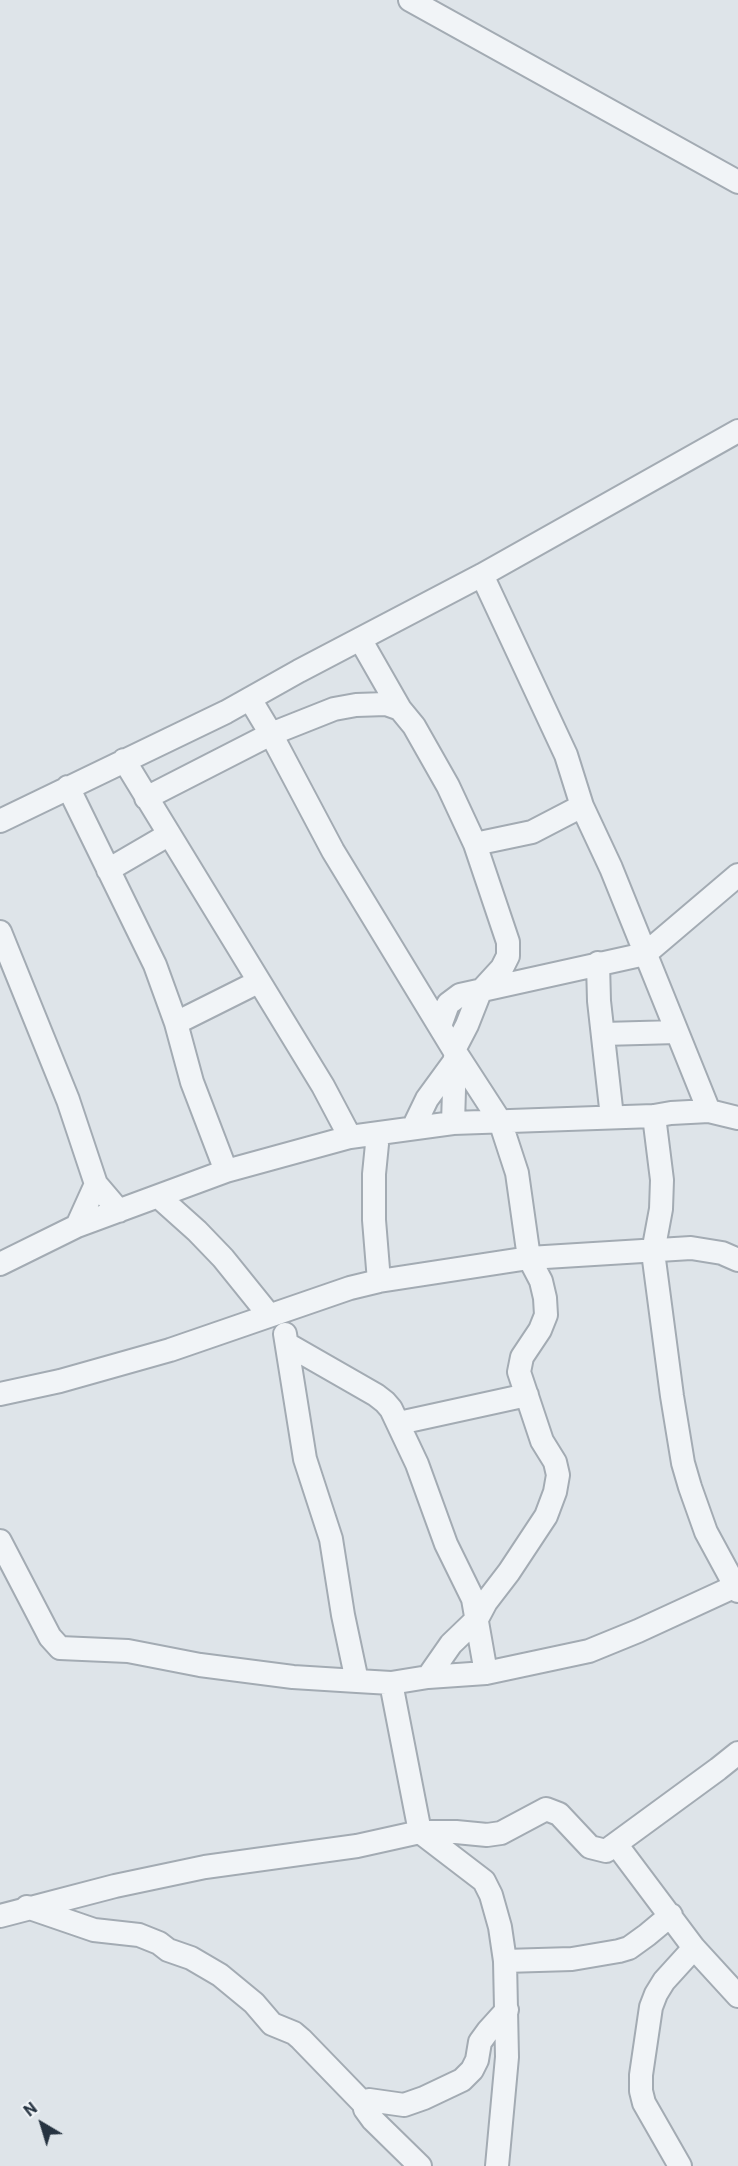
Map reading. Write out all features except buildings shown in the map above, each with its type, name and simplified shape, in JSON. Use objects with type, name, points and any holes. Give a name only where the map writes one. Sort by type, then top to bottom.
[{"type":"street","points":[[410,0],[738,182]]},
{"type":"street","points":[[0,821],[250,699],[482,575],[738,431]]},
{"type":"street","points":[[482,575],[552,720],[582,806],[611,868],[709,1111]]},
{"type":"street","points":[[360,639],[400,709],[426,744],[475,844],[508,942],[508,956],[502,968],[480,992],[455,1055],[427,1099],[413,1128]]},
{"type":"street","points":[[250,699],[333,851],[440,1026],[455,1055],[500,1121],[517,1173],[529,1258],[541,1281],[546,1315],[540,1330],[522,1357],[519,1372],[542,1441],[555,1462],[558,1475],[555,1492],[546,1516],[486,1602],[477,1619],[451,1644],[428,1677]]},
{"type":"street","points":[[146,798],[271,734],[342,707],[386,705],[400,709]]},
{"type":"street","points":[[124,760],[323,1086],[350,1137]]},
{"type":"street","points":[[68,787],[155,965],[176,1023],[192,1082],[226,1171]]},
{"type":"street","points":[[475,844],[532,832],[582,806]]},
{"type":"street","points":[[108,870],[168,835]]},
{"type":"street","points":[[440,1026],[448,1004],[460,995],[645,954],[738,875]]},
{"type":"street","points":[[0,932],[68,1100],[96,1184],[119,1211]]},
{"type":"street","points":[[598,963],[599,1001],[612,1117]]},
{"type":"street","points":[[176,1023],[258,982]]},
{"type":"street","points":[[603,1034],[677,1032]]},
{"type":"street","points":[[453,1123],[455,1055]]},
{"type":"street","points":[[0,1264],[77,1226],[226,1171],[350,1137],[453,1123],[654,1116],[709,1111],[738,1117]]},
{"type":"street","points":[[0,1541],[50,1637],[60,1648],[128,1651],[200,1665],[293,1677],[357,1681],[391,1683],[428,1677],[486,1673],[589,1651],[737,1587],[706,1532],[683,1463],[653,1252],[661,1209],[662,1180],[654,1116]]},
{"type":"street","points":[[378,1134],[374,1174],[374,1220],[379,1281]]},
{"type":"street","points":[[77,1226],[96,1184]]},
{"type":"street","points":[[159,1197],[223,1258],[287,1344],[385,1401],[399,1423],[417,1464],[446,1544],[467,1584],[477,1619],[486,1673]]},
{"type":"street","points":[[0,1394],[60,1381],[170,1350],[350,1288],[379,1281],[529,1258],[703,1249],[738,1260]]},
{"type":"street","points":[[287,1344],[305,1459],[331,1539],[343,1615],[357,1681]]},
{"type":"street","points":[[399,1423],[527,1395]]},
{"type":"street","points":[[391,1683],[420,1832],[484,1881],[491,1895],[500,1927],[505,1961],[507,2057],[497,2166]]},
{"type":"street","points":[[0,1916],[27,1907],[205,1867],[357,1846],[420,1832],[487,1835],[501,1833],[546,1809],[559,1814],[590,1847],[606,1851],[738,1753]]},
{"type":"street","points":[[616,1844],[694,1948],[738,1995]]},
{"type":"street","points":[[27,1907],[94,1930],[139,1935],[159,1943],[168,1950],[191,1958],[220,1975],[254,2003],[272,2024],[294,2033],[301,2039],[364,2104],[373,2120],[420,2166]]},
{"type":"street","points":[[505,1961],[572,1959],[620,1951],[629,1948],[671,1915]]},
{"type":"street","points":[[680,2166],[644,2103],[641,2075],[651,2007],[656,1994],[664,1981],[694,1948]]},
{"type":"street","points":[[364,2104],[369,2100],[404,2105],[462,2080],[472,2070],[477,2060],[480,2042],[507,2010]]}]
